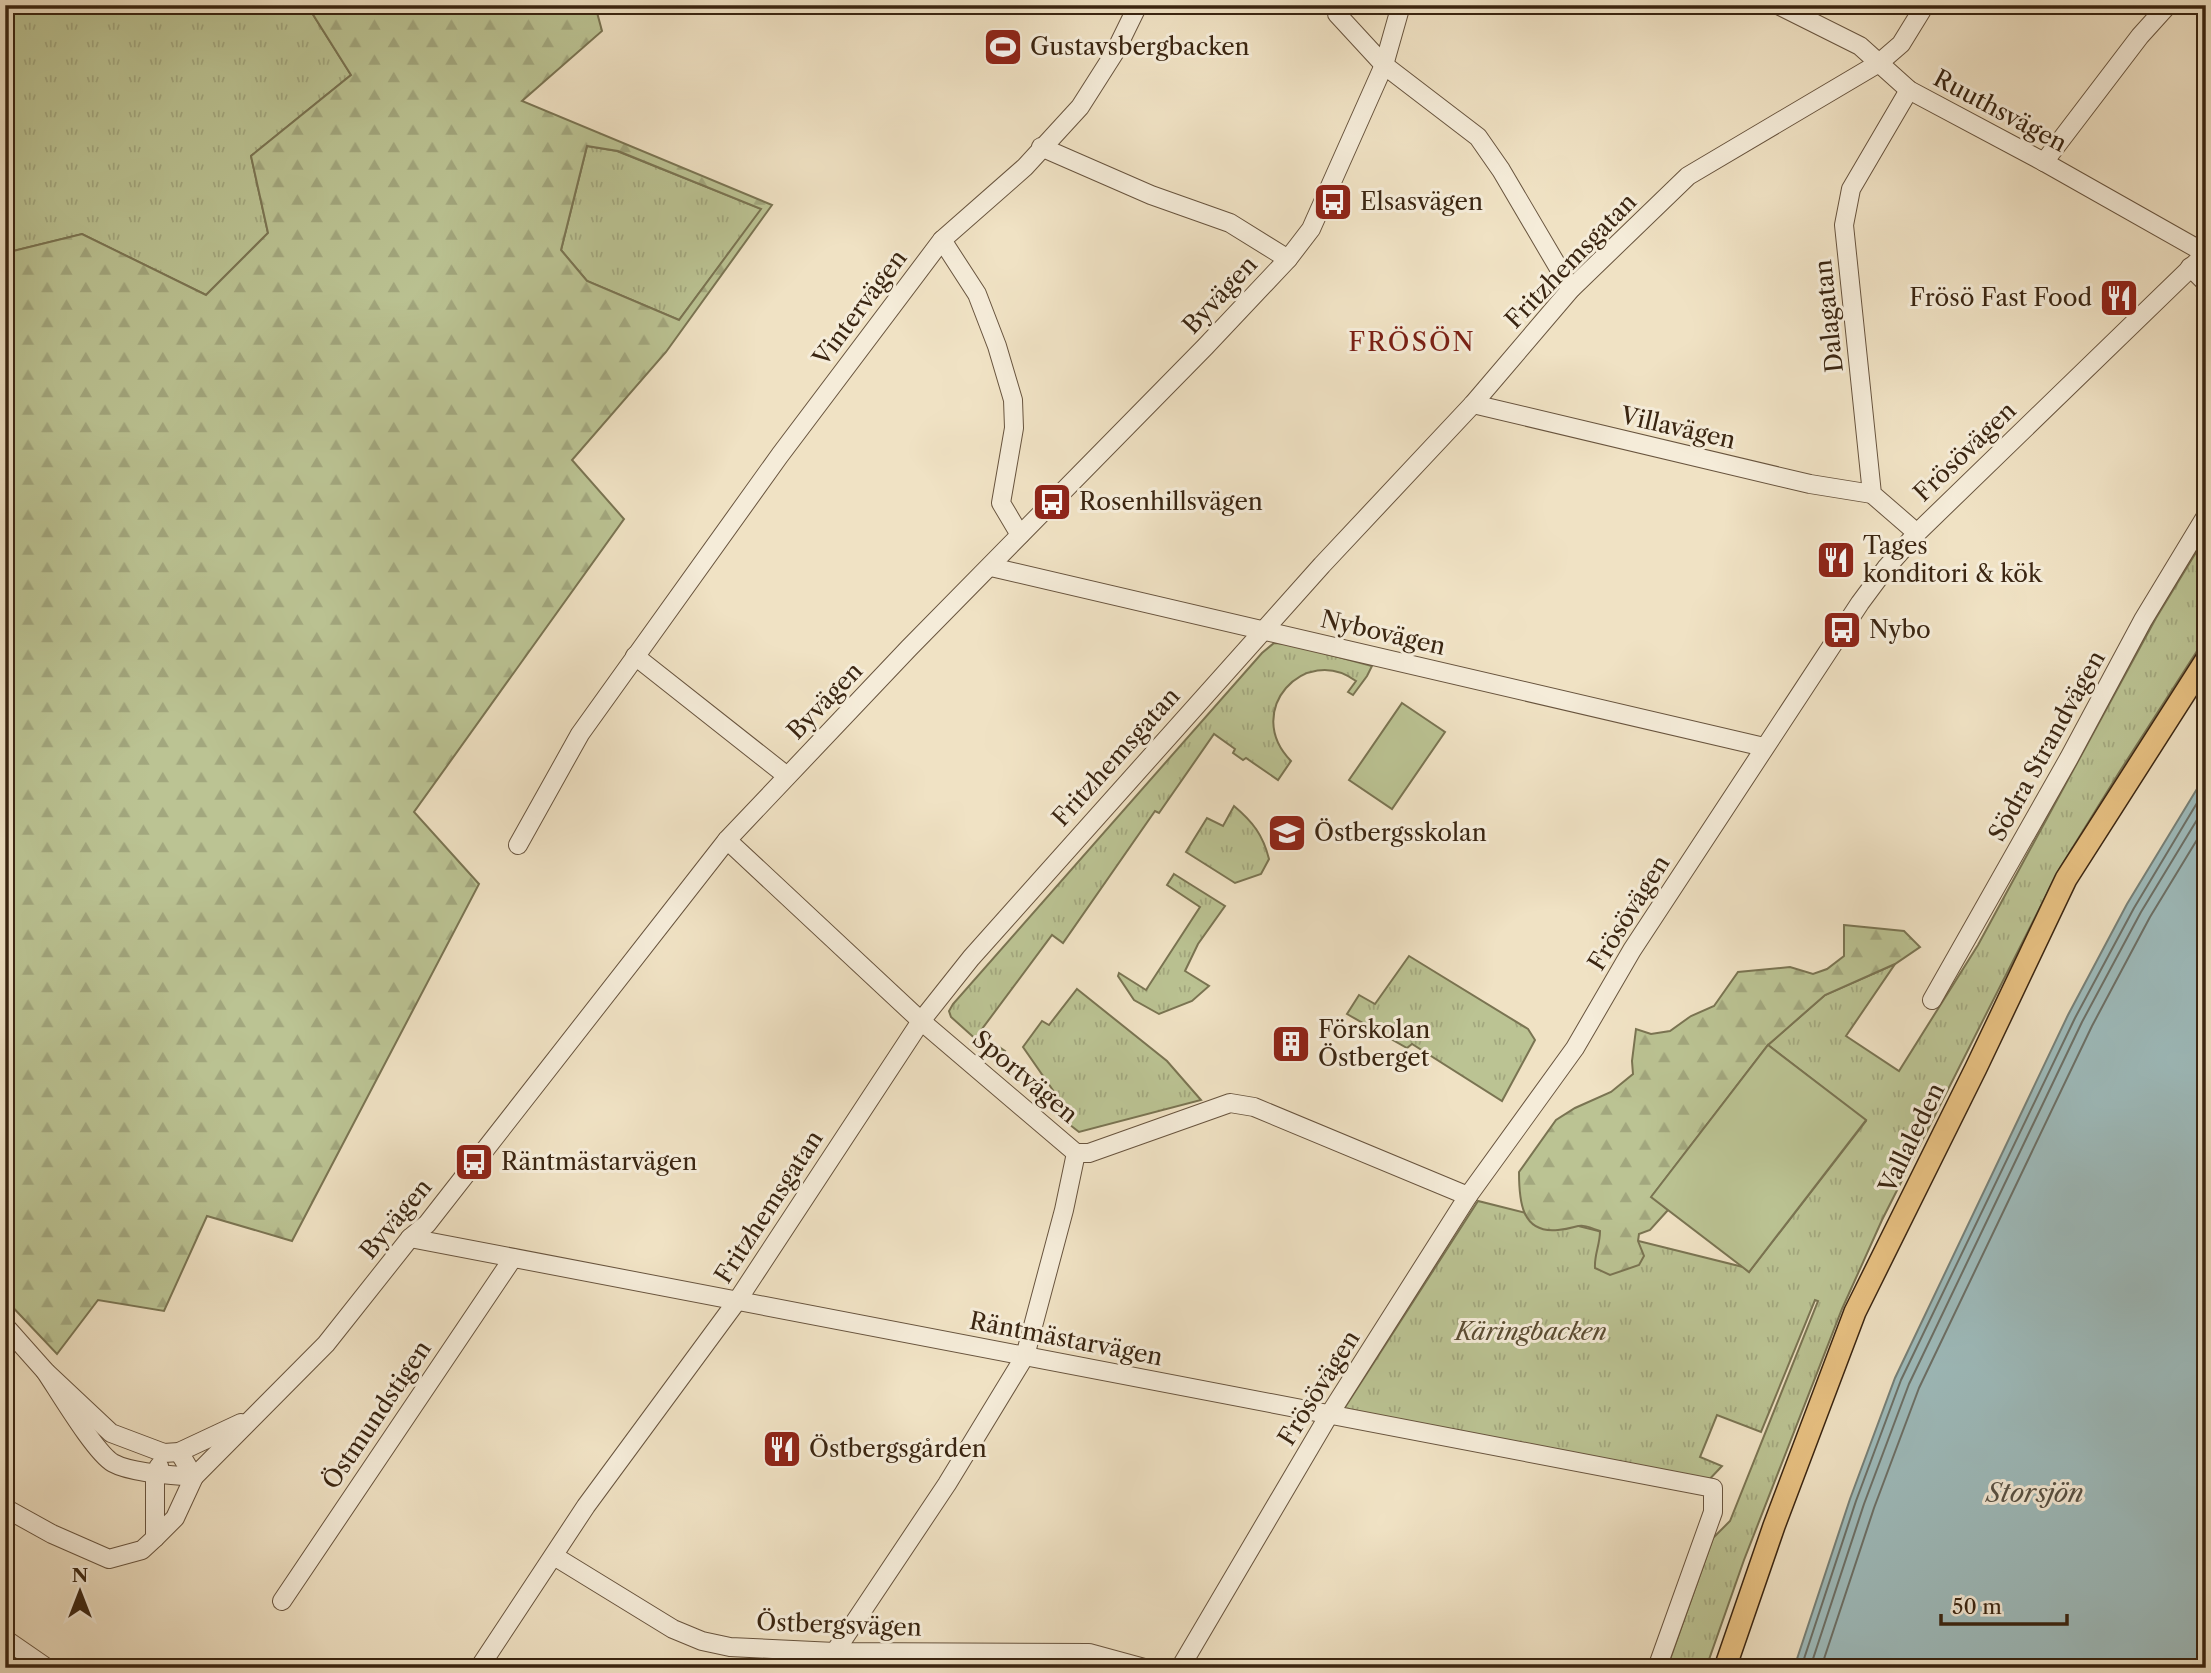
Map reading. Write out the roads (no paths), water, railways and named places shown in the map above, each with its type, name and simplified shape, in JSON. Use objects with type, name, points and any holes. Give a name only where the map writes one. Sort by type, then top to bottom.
[{"type":"main road","name":"Vallaleden","points":[[1725,1668],[1774,1526],[1855,1312],[2066,879],[2206,660]]},
{"type":"street","name":"Vintervägen","points":[[518,845],[580,734],[845,367],[943,240],[1025,167],[1080,107],[1115,52],[1138,5]]},
{"type":"street","name":"Byvägen","points":[[5,1508],[52,1534],[109,1559],[142,1550],[175,1518],[194,1477],[326,1344],[410,1238],[428,1224],[727,839],[1288,259],[1311,229],[1384,65],[1401,5]]},
{"type":"street","name":"Ruuthsvägen","points":[[1779,5],[1799,11],[1860,46],[1909,90],[2205,253]]},
{"type":"street","name":"Fritzhemsgatan","points":[[479,1668],[586,1506],[737,1301],[921,1021],[971,958],[1322,565],[1473,404],[1571,289],[1688,176],[1880,63],[1901,44],[1925,5]]},
{"type":"street","points":[[2044,162],[2140,36],[2168,5]]},
{"type":"street","points":[[1337,14],[1384,65],[1478,137],[1501,170],[1571,289]]},
{"type":"street","name":"Dalagatan","points":[[1872,494],[1844,225],[1851,189],[1909,90]]},
{"type":"street","points":[[1041,147],[1151,195],[1230,223],[1288,259]]},
{"type":"street","points":[[943,240],[977,294],[997,346],[1013,400],[1014,428],[1001,503],[1020,535]]},
{"type":"street","name":"Frösövägen","points":[[1180,1668],[1329,1415],[1468,1196],[1575,1048],[1632,950],[1860,603],[1917,533],[2205,253]]},
{"type":"street","points":[[2190,267],[2206,283]]},
{"type":"street","name":"Villavägen","points":[[1473,404],[1810,484],[1872,494]]},
{"type":"street","points":[[1872,494],[1917,533]]},
{"type":"street","name":"Södra Strandvägen","points":[[1932,1000],[2069,758],[2143,620],[2206,516]]},
{"type":"street","name":"Nybovägen","points":[[991,567],[1764,747]]},
{"type":"street","points":[[635,656],[787,776]]},
{"type":"street","name":"Sportvägen","points":[[727,839],[921,1021],[1076,1153],[1089,1153],[1230,1103],[1254,1107],[1468,1196]]},
{"type":"street","points":[[824,1668],[947,1484],[1025,1356],[1064,1210],[1076,1153]]},
{"type":"street","name":"Räntmästarvägen","points":[[410,1238],[1713,1488],[1713,1511],[1657,1668]]},
{"type":"street","name":"Östmundstigen","points":[[282,1601],[513,1258]]},
{"type":"street","points":[[5,1326],[45,1371],[111,1433],[171,1452],[194,1477]]},
{"type":"street","points":[[45,1371],[87,1434],[112,1463],[155,1474],[194,1477]]},
{"type":"street","name":"Byvägen","points":[[171,1452],[250,1418]]},
{"type":"street","points":[[155,1538],[155,1474],[171,1452]]},
{"type":"street","name":"Östbergsvägen","points":[[554,1556],[673,1629],[702,1641],[730,1647],[835,1652],[1089,1653],[1144,1668]]},
{"type":"street","points":[[5,1639],[47,1668]]},
{"type":"water","name":"Storsjön","points":[[2206,774],[2206,1668],[1794,1668],[1850,1499],[1895,1378],[2068,1015],[2127,904]]},
{"type":"place","name":"Gustavsbergbacken","points":[[1003,47]]},
{"type":"place","name":"Elsasvägen","points":[[1333,202]]},
{"type":"place","name":"Frösö Fast Food","points":[[2119,298]]},
{"type":"place","name":"Rosenhillsvägen","points":[[1052,502]]},
{"type":"place","name":"Tages konditori & kök","points":[[1836,560]]},
{"type":"place","name":"Nybo","points":[[1842,630]]},
{"type":"place","name":"Östbergsskolan","points":[[1287,833]]},
{"type":"place","name":"Förskolan Östberget","points":[[1291,1044]]},
{"type":"place","name":"Räntmästarvägen","points":[[474,1162]]},
{"type":"place","name":"Östbergsgården","points":[[782,1449]]},
{"type":"district","name":"FRÖSÖN","points":[[1412,342]]},
{"type":"park label","name":"Käringbacken","points":[[1531,1332]]}]
